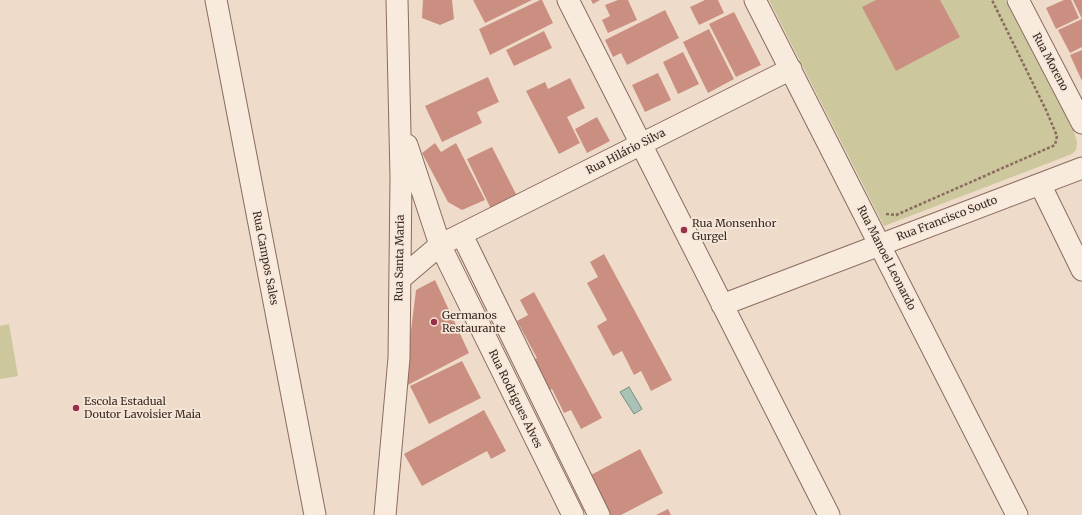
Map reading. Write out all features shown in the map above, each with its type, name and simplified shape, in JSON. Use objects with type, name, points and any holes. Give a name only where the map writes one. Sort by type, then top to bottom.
[{"type":"street","name":"Rua Campos Sales","points":[[216,0],[315,515]]},
{"type":"street","name":"Rua Santa Maria","points":[[385,515],[399,358],[400,125],[397,0]]},
{"type":"street","points":[[568,0],[829,515]]},
{"type":"street","name":"Rua Manoel Leonardo","points":[[756,0],[1017,515]]},
{"type":"street","name":"Rua Moreno","points":[[1018,0],[1082,123]]},
{"type":"street","name":"Rua Hilário Silva","points":[[400,279],[440,245],[791,69]]},
{"type":"street","name":"Rua Rodrigues Alves","points":[[400,125],[440,245],[573,515]]},
{"type":"street","name":"Rua Francisco Souto","points":[[722,305],[1082,168]]},
{"type":"street","points":[[1040,184],[1082,270]]},
{"type":"street","points":[[462,235],[599,515]]},
{"type":"path","points":[[882,211],[888,215],[896,215],[1055,145],[1057,136],[1046,110],[992,0]]},
{"type":"shaded area","points":[[769,0],[1005,0],[1075,134],[1077,143],[1076,150],[1072,154],[884,226]]},
{"type":"shaded area","points":[[9,324],[18,376],[0,379],[0,326]]},
{"type":"shaded area","points":[[629,387],[642,409],[634,414],[620,392]]},
{"type":"building","points":[[423,0],[452,0],[454,19],[440,25],[422,18]]},
{"type":"building","points":[[473,0],[532,0],[485,23]]},
{"type":"building","points":[[542,0],[553,23],[490,55],[479,29]]},
{"type":"building","points":[[591,0],[600,0],[593,4]]},
{"type":"building","points":[[618,0],[628,0],[637,20],[608,33],[602,20],[610,16],[605,5]]},
{"type":"building","points":[[705,0],[718,0],[724,13],[699,25],[690,7]]},
{"type":"building","points":[[876,0],[940,0],[960,37],[896,71],[862,7]]},
{"type":"building","points":[[1064,0],[1071,0],[1079,18],[1056,29],[1046,8]]},
{"type":"building","points":[[1073,0],[1082,0],[1082,19]]},
{"type":"building","points":[[665,10],[679,38],[627,65],[621,53],[613,57],[605,40]]},
{"type":"building","points":[[734,12],[761,65],[736,77],[709,24]]},
{"type":"building","points":[[1082,19],[1082,47],[1070,53],[1058,30]]},
{"type":"building","points":[[709,29],[734,79],[708,93],[683,42]]},
{"type":"building","points":[[544,31],[552,48],[514,66],[506,50]]},
{"type":"building","points":[[1082,50],[1082,81],[1070,55]]},
{"type":"building","points":[[683,52],[699,84],[678,94],[663,62]]},
{"type":"building","points":[[658,73],[671,100],[645,112],[632,85]]},
{"type":"building","points":[[488,77],[499,102],[477,112],[482,123],[442,142],[425,106]]},
{"type":"building","points":[[570,78],[585,108],[567,117],[580,143],[559,154],[526,91],[545,82],[548,89]]},
{"type":"building","points":[[597,117],[610,141],[587,153],[575,129]]},
{"type":"building","points":[[435,143],[441,152],[456,143],[485,200],[462,210],[448,202],[422,153]]},
{"type":"building","points":[[492,147],[517,196],[491,209],[467,159]]},
{"type":"building","points":[[604,254],[672,380],[651,391],[641,371],[634,375],[622,351],[613,356],[597,326],[607,320],[587,283],[598,277],[590,262]]},
{"type":"building","name":"Germanos Restaurante","points":[[435,280],[469,353],[404,387],[416,290]]},
{"type":"building","points":[[534,292],[602,418],[581,429],[571,410],[564,413],[552,389],[543,394],[527,364],[537,358],[517,321],[528,315],[520,300]]},
{"type":"building","points":[[462,361],[481,398],[429,424],[410,386]]},
{"type":"building","points":[[484,410],[506,451],[491,459],[487,451],[422,486],[404,454]]},
{"type":"building","points":[[640,449],[663,493],[621,515],[609,515],[589,476]]},
{"type":"building","points":[[668,509],[671,515],[656,515]]},
{"type":"place","name":"Rua Monsenhor Gurgel","points":[[684,230]]},
{"type":"place","name":"Germanos Restaurante","points":[[434,322]]},
{"type":"place","name":"Escola Estadual Doutor Lavoisier Maia","points":[[76,408]]}]
